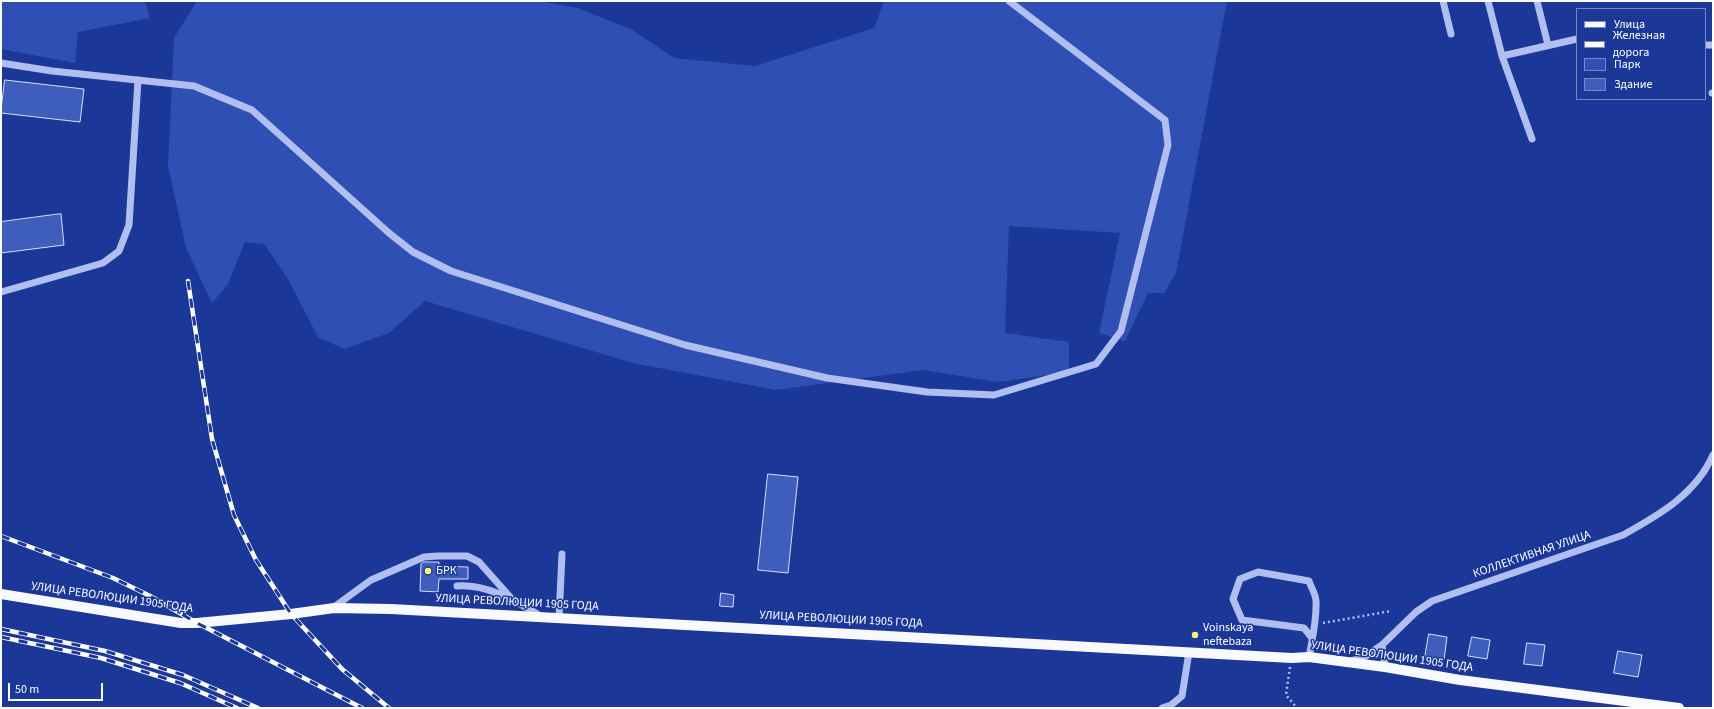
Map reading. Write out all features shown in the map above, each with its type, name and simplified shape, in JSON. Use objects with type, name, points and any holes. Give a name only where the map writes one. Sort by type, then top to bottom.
[{"type":"main road","name":"УЛИЦА РЕВОЛЮЦИИ 1905 ГОДА","points":[[1,594],[181,623],[197,623],[334,608],[391,609],[1292,658],[1308,657],[1385,667],[1460,680],[1679,708]]},
{"type":"street","points":[[1,63],[52,71],[194,86],[252,110],[389,233],[413,252],[451,271],[685,345],[827,378],[927,392],[994,395],[1096,364],[1121,331],[1168,145],[1165,120],[1008,1]]},
{"type":"street","points":[[1443,1],[1451,34]]},
{"type":"street","points":[[1488,1],[1502,56],[1532,139]]},
{"type":"street","points":[[1536,1],[1548,45]]},
{"type":"street","points":[[1502,56],[1576,39]]},
{"type":"street","points":[[1,292],[103,263],[118,251],[129,225],[138,80]]},
{"type":"street","name":"КОЛЛЕКТИВНАЯ УЛИЦА","points":[[1348,662],[1366,656],[1382,645],[1416,612],[1432,601],[1623,535],[1651,520],[1677,501],[1696,484],[1713,455]]},
{"type":"street","points":[[560,618],[562,554]]},
{"type":"street","points":[[334,608],[371,580],[424,557],[438,556],[467,556],[478,562],[511,598]]},
{"type":"street","points":[[1308,657],[1312,638],[1314,625],[1316,601],[1309,581],[1258,572],[1240,578],[1233,599],[1242,620],[1304,628],[1312,638]]},
{"type":"street","points":[[457,586],[469,585],[480,587],[511,598],[543,617]]},
{"type":"street","points":[[1382,645],[1385,667]]},
{"type":"street","points":[[1162,708],[1171,705],[1182,696],[1189,652]]},
{"type":"path","points":[[1314,625],[1392,611]]},
{"type":"path","points":[[1292,658],[1286,695],[1297,708]]},
{"type":"green space","points":[[1,1],[145,1],[150,18],[78,32],[75,63],[1,49]]},
{"type":"green space","points":[[197,1],[539,1],[577,8],[631,29],[674,58],[755,66],[874,28],[884,1],[1227,1],[1176,273],[1164,293],[1148,293],[1125,341],[1099,333],[1120,233],[1009,226],[1005,333],[1069,342],[1069,372],[998,382],[923,370],[776,390],[633,363],[425,301],[389,333],[344,349],[318,337],[288,279],[264,244],[245,242],[228,284],[212,303],[186,248],[168,166],[174,38]]},
{"type":"building","points":[[5,80],[84,89],[80,122],[1,113]]},
{"type":"building","points":[[61,214],[64,245],[1,253],[1,222]]},
{"type":"building","points":[[768,474],[798,477],[788,573],[758,570]]},
{"type":"building","points":[[424,562],[439,562],[439,566],[468,567],[468,579],[439,579],[438,592],[420,591],[421,564]]},
{"type":"building","points":[[721,593],[734,595],[733,607],[720,606]]},
{"type":"building","points":[[1429,634],[1447,637],[1444,660],[1425,657]]},
{"type":"building","points":[[1472,637],[1490,640],[1487,659],[1468,656]]},
{"type":"building","points":[[1527,643],[1545,645],[1542,666],[1524,664]]},
{"type":"building","points":[[1618,651],[1642,655],[1638,677],[1614,673]]},
{"type":"railway","points":[[188,281],[212,439],[234,515],[256,560],[291,614],[342,669],[389,708]]},
{"type":"railway","points":[[1,536],[113,578],[362,708]]},
{"type":"railway","points":[[1,629],[105,651],[183,675],[258,708]]},
{"type":"railway","points":[[1,637],[101,658],[180,683],[237,708]]},
{"type":"place","name":"БРК","points":[[428,571]]},
{"type":"place","name":"Voinskaya neftebaza","points":[[1195,635]]}]
